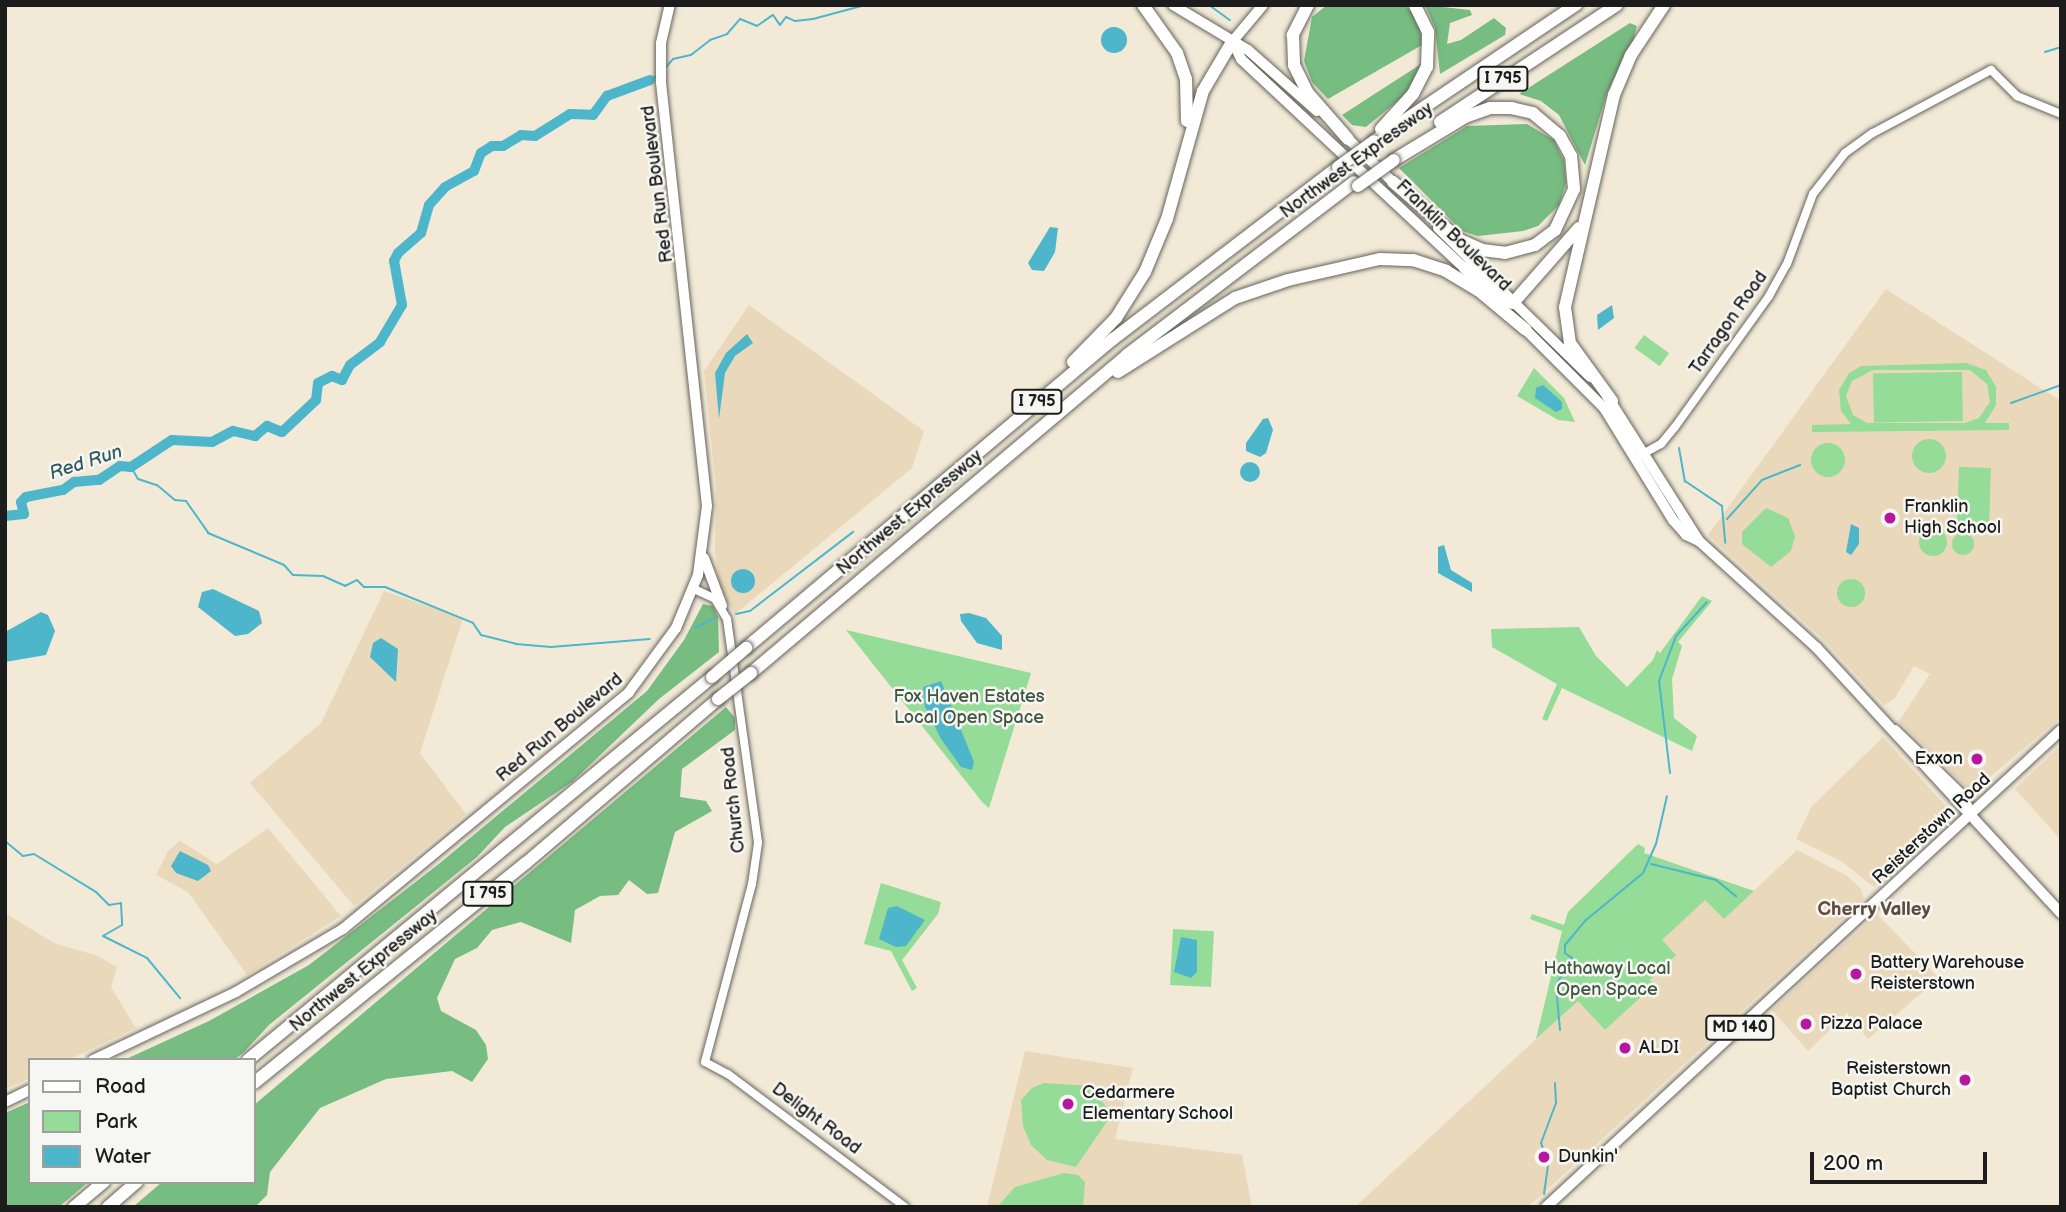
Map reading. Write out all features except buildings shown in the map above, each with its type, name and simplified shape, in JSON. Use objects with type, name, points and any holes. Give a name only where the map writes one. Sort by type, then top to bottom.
[{"type":"highway","points":[[1143,5],[1171,38],[1186,79],[1188,118],[1180,169]]},
{"type":"highway","points":[[1308,5],[1293,35],[1294,65],[1307,92],[1348,139]]},
{"type":"highway","points":[[1373,140],[1406,102],[1427,67],[1428,32],[1415,5]]},
{"type":"highway","name":"Northwest Expressway","points":[[250,1058],[712,677],[942,480],[1113,339],[1373,140],[1576,5]]},
{"type":"highway","name":"Northwest Expressway","points":[[256,1081],[505,880],[1011,451],[1205,293],[1392,158],[1617,5]]},
{"type":"highway","points":[[1612,401],[1574,351],[1566,327],[1565,307],[1614,95],[1631,55],[1664,5]]},
{"type":"highway","points":[[942,480],[1089,347],[1116,318],[1154,253],[1203,91],[1232,42]]},
{"type":"highway","points":[[1392,158],[1465,117],[1490,108],[1511,108],[1533,113],[1560,136],[1571,156],[1574,189],[1555,230],[1535,245],[1505,253],[1482,250],[1460,240],[1393,182]]},
{"type":"highway","points":[[1465,268],[1502,300],[1513,303],[1563,251],[1584,219]]},
{"type":"highway","points":[[1011,451],[1214,308],[1256,289],[1314,273],[1380,259],[1425,262],[1467,282],[1526,330]]},
{"type":"highway","points":[[74,1207],[102,1184]]},
{"type":"highway","points":[[108,1207],[135,1184]]},
{"type":"main road","name":"Red Run Boulevard","points":[[97,1058],[269,975],[364,913],[629,692],[669,641],[694,589],[703,554],[706,486],[660,65],[670,5]]},
{"type":"main road","points":[[1173,5],[1232,42],[1263,5]]},
{"type":"main road","name":"Franklin Boulevard","points":[[1232,42],[1274,72],[1348,139],[1612,401],[1673,520],[1686,535],[1699,541],[1810,641],[1884,721],[1914,744],[1961,794],[1972,814],[2061,914]]},
{"type":"main road","name":"Franklin Boulevard","points":[[1232,42],[1241,59],[1465,268],[1604,408],[1640,455]]},
{"type":"main road","points":[[703,554],[722,606]]},
{"type":"main road","name":"Reisterstown Road","points":[[1546,1207],[2061,730]]},
{"type":"main road","points":[[5,1102],[28,1091]]},
{"type":"street","name":"Tarragon Road","points":[[1640,455],[1675,428],[1774,288],[1813,194],[1836,162],[1873,133],[1991,70],[2023,100],[2061,114]]},
{"type":"street","points":[[694,589],[722,606]]},
{"type":"street","name":"Church Road","points":[[705,1062],[758,851],[722,606]]},
{"type":"street","name":"Delight Road","points":[[705,1062],[728,1074],[905,1207]]},
{"type":"shaded area","name":"Franklin High School","points":[[1886,289],[2061,401],[2061,717],[1972,792],[1899,721],[1930,674],[1914,666],[1895,698],[1884,705],[1822,638],[1708,535]]},
{"type":"shaded area","points":[[749,305],[924,431],[912,468],[735,614],[720,590],[715,551],[716,488],[704,371]]},
{"type":"shaded area","points":[[384,591],[463,618],[420,753],[466,814],[354,906],[250,783],[321,723]]},
{"type":"shaded area","points":[[1883,737],[1952,813],[1874,887],[1841,861],[1796,839],[1811,807]]},
{"type":"shaded area","points":[[2061,745],[2061,840],[2015,789]]},
{"type":"shaded area","points":[[268,828],[341,916],[247,975],[188,892],[156,875],[168,851],[180,841],[217,864]]},
{"type":"shaded area","points":[[1797,850],[1846,875],[1861,889],[1864,899],[1528,1207],[1355,1207],[1578,1000],[1605,1030],[1654,985],[1650,980],[1661,940],[1705,899],[1724,919]]},
{"type":"shaded area","points":[[5,913],[54,943],[98,956],[117,967],[111,987],[136,1028],[72,1058],[28,1058],[28,1079],[5,1089]]},
{"type":"shaded area","points":[[1877,914],[1939,978],[1868,1039],[1847,1013],[1808,1051],[1772,1010]]},
{"type":"shaded area","name":"Cedarmere Elementary School","points":[[1025,1051],[1133,1068],[1115,1139],[1242,1155],[1252,1207],[987,1207]]},
{"type":"green space","points":[[1327,5],[1405,5],[1419,20],[1422,45],[1328,99],[1312,82],[1304,61],[1312,17]]},
{"type":"green space","points":[[1425,5],[1470,10],[1472,15],[1450,23],[1447,44],[1461,40],[1494,18],[1506,28],[1505,35],[1440,74],[1435,28]]},
{"type":"green space","points":[[1630,23],[1637,26],[1633,41],[1607,93],[1585,165],[1559,115],[1541,101],[1519,94]]},
{"type":"green space","points":[[1421,64],[1406,94],[1366,127],[1352,125],[1342,115]]},
{"type":"green space","points":[[1527,124],[1554,140],[1564,161],[1566,183],[1559,205],[1538,226],[1523,231],[1478,236],[1462,231],[1399,168],[1467,126]]},
{"type":"green space","points":[[1644,335],[1669,353],[1660,366],[1635,348]]},
{"type":"green space","points":[[1966,363],[1986,370],[1996,387],[1996,405],[1985,423],[2009,423],[2009,430],[1812,432],[1812,425],[1851,424],[1841,411],[1839,390],[1849,373],[1861,366]],"holes":[[[1873,370],[1970,370],[1987,384],[1990,402],[1979,418],[1965,423],[1867,423],[1853,415],[1846,396],[1852,381]]]},
{"type":"green space","points":[[1534,368],[1564,398],[1575,422],[1558,420],[1517,396]]},
{"type":"green space","points":[[1962,372],[1963,421],[1874,423],[1873,374]]},
{"type":"green space","points":[[1929,439],[1941,444],[1946,456],[1941,468],[1929,473],[1917,468],[1912,456],[1917,444]]},
{"type":"green space","points":[[1828,443],[1840,448],[1845,460],[1840,472],[1828,477],[1816,472],[1811,460],[1816,448]]},
{"type":"green space","points":[[1959,467],[1991,468],[1989,525],[1957,524]]},
{"type":"green space","points":[[1766,508],[1788,518],[1795,536],[1791,551],[1771,567],[1742,544],[1742,532]]},
{"type":"green space","points":[[1933,528],[1943,532],[1947,542],[1943,552],[1933,556],[1923,552],[1919,542],[1923,532]]},
{"type":"green space","points":[[1959,533],[1967,533],[1974,540],[1974,548],[1967,555],[1959,555],[1952,548],[1952,540]]},
{"type":"green space","points":[[1851,579],[1861,583],[1865,593],[1861,603],[1851,607],[1841,603],[1837,593],[1841,583]]},
{"type":"green space","points":[[1702,596],[1712,601],[1678,642],[1682,646],[1672,679],[1674,718],[1697,736],[1692,751],[1562,688],[1547,721],[1542,719],[1557,684],[1492,647],[1491,629],[1579,627],[1596,656],[1627,687],[1653,660],[1657,650],[1660,653]]},
{"type":"green space","points":[[703,604],[713,606],[718,617],[719,652],[659,699],[572,782],[505,827],[477,857],[269,1025],[236,1058],[128,1058],[209,1021],[309,965],[440,863],[647,691],[684,640]]},
{"type":"green space","name":"Fox Haven Estates Local Open Space","points":[[846,630],[1031,673],[989,808],[983,803]]},
{"type":"green space","points":[[726,707],[735,718],[735,730],[682,769],[680,797],[706,801],[712,811],[675,832],[658,893],[647,894],[629,880],[618,895],[600,896],[575,910],[571,943],[521,922],[492,930],[477,948],[455,959],[437,998],[441,1011],[476,1030],[486,1045],[488,1059],[472,1082],[452,1071],[386,1079],[320,1108],[270,1172],[267,1195],[255,1207],[133,1207],[160,1184],[256,1184],[256,1103]]},
{"type":"green space","name":"Hathaway Local Open Space","points":[[1638,844],[1645,848],[1644,853],[1754,891],[1724,919],[1705,900],[1662,940],[1676,955],[1650,980],[1654,985],[1605,1030],[1578,1001],[1536,1039],[1562,931],[1530,919],[1532,914],[1564,925],[1568,912]]},
{"type":"green space","points":[[881,883],[941,902],[938,914],[902,960],[917,988],[912,991],[891,951],[864,944]]},
{"type":"green space","points":[[1173,929],[1214,931],[1211,987],[1170,985]]},
{"type":"green space","points":[[1044,1083],[1090,1086],[1107,1108],[1108,1120],[1076,1167],[1047,1160],[1031,1145],[1023,1126],[1021,1100],[1032,1088]]},
{"type":"green space","points":[[28,1103],[28,1184],[86,1184],[59,1207],[5,1207],[5,1113]]},
{"type":"green space","points":[[1064,1173],[1078,1175],[1085,1182],[1083,1207],[997,1207],[1015,1187]]},
{"type":"water","points":[[1114,27],[1123,31],[1127,40],[1123,49],[1114,53],[1105,49],[1101,40],[1105,31]]},
{"type":"water","points":[[1050,227],[1058,228],[1055,252],[1044,271],[1032,270],[1028,263]]},
{"type":"water","points":[[1612,305],[1614,318],[1598,330],[1597,315]]},
{"type":"water","points":[[747,334],[753,343],[735,356],[725,373],[719,419],[715,373],[726,353]]},
{"type":"water","points":[[1543,385],[1562,402],[1562,409],[1556,412],[1535,398],[1536,388]]},
{"type":"water","points":[[1268,418],[1273,430],[1266,453],[1260,457],[1246,451],[1246,443],[1263,419]]},
{"type":"water","points":[[1250,462],[1257,465],[1260,472],[1257,479],[1250,482],[1243,479],[1240,472],[1243,465]]},
{"type":"water","points":[[1851,524],[1859,528],[1859,544],[1851,555],[1846,552]]},
{"type":"water","points":[[1444,545],[1451,570],[1472,583],[1472,592],[1438,573],[1438,547]]},
{"type":"water","points":[[743,569],[752,572],[755,581],[752,590],[743,593],[734,590],[731,581],[734,572]]},
{"type":"water","points":[[213,589],[259,611],[262,623],[248,634],[235,636],[198,607],[202,592]]},
{"type":"water","points":[[41,612],[48,615],[55,631],[46,655],[5,662],[5,632]]},
{"type":"water","points":[[969,613],[986,618],[1002,636],[1002,650],[977,643],[961,621],[960,614]]},
{"type":"water","points":[[381,638],[398,649],[396,682],[370,657],[373,643]]},
{"type":"water","points":[[941,681],[974,762],[972,770],[961,767],[941,739],[925,707],[923,687]]},
{"type":"water","points":[[180,851],[208,865],[211,871],[198,881],[176,873],[171,866]]},
{"type":"water","points":[[897,906],[925,920],[906,946],[896,947],[879,939],[888,908]]},
{"type":"water","points":[[1181,937],[1197,940],[1197,972],[1191,978],[1174,972]]},
{"type":"waterway","points":[[665,68],[673,59],[691,55],[710,40],[727,34],[740,19],[757,26],[773,15],[780,25],[786,17],[795,21],[813,19],[865,5]]},
{"type":"waterway","points":[[1209,5],[1230,20]]},
{"type":"waterway","points":[[2045,52],[2061,47]]},
{"type":"waterway","name":"Red Run","points":[[650,80],[656,76]]},
{"type":"waterway","name":"Red Run","points":[[5,516],[24,514],[21,502],[26,497],[63,490],[74,482],[99,480],[120,466],[131,467],[172,440],[212,442],[233,431],[255,436],[267,426],[282,432],[316,400],[318,383],[332,376],[342,380],[350,365],[380,342],[402,305],[394,261],[398,253],[421,233],[429,205],[445,187],[474,171],[481,153],[492,146],[503,146],[521,135],[535,136],[570,114],[593,115],[607,96],[650,80]]},
{"type":"waterway","points":[[2011,403],[2061,385]]},
{"type":"waterway","points":[[1679,448],[1685,481],[1722,506],[1725,543]]},
{"type":"waterway","points":[[1727,519],[1762,480],[1800,465]]},
{"type":"waterway","points":[[131,467],[138,479],[157,485],[175,500],[186,501],[208,533],[284,565],[293,575],[323,576],[345,586],[357,580],[364,587],[385,587],[473,623],[481,635],[516,644],[551,647],[650,639]]},
{"type":"waterway","points":[[736,614],[750,611],[853,532]]},
{"type":"waterway","points":[[1670,773],[1659,681],[1676,636],[1707,602]]},
{"type":"waterway","points":[[695,628],[715,618]]},
{"type":"waterway","points":[[1560,1030],[1556,985],[1572,958],[1565,953],[1565,945],[1586,920],[1643,873],[1656,844],[1667,796]]},
{"type":"waterway","points":[[5,841],[23,856],[34,854],[96,892],[109,905],[121,903],[122,925],[103,936],[147,958],[180,998]]},
{"type":"waterway","points":[[1651,864],[1716,880],[1736,896]]},
{"type":"waterway","points":[[1544,1194],[1548,1164],[1541,1143],[1556,1103],[1555,1083]]},
{"type":"place","name":"Franklin High School","points":[[1890,518]]},
{"type":"place","name":"Exxon","points":[[1977,759]]},
{"type":"place","name":"Battery Warehouse Reisterstown","points":[[1856,974]]},
{"type":"place","name":"Pizza Palace","points":[[1806,1024]]},
{"type":"place","name":"ALDI","points":[[1625,1048]]},
{"type":"place","name":"Reisterstown Baptist Church","points":[[1965,1080]]},
{"type":"place","name":"Cedarmere Elementary School","points":[[1068,1104]]},
{"type":"place","name":"Dunkin'","points":[[1544,1157]]},
{"type":"district","name":"Cherry Valley","points":[[1874,910]]}]
